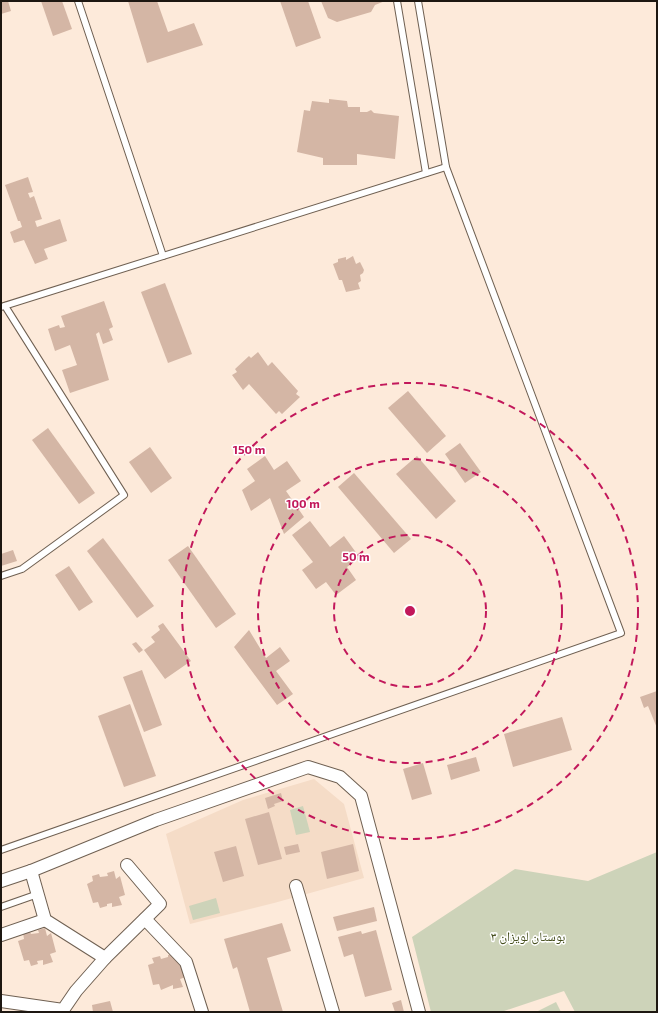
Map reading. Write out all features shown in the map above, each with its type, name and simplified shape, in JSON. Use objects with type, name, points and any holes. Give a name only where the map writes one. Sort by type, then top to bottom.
[{"type":"street","points":[[1,881],[31,871],[156,820],[308,767],[340,777],[361,796],[419,1012]]},
{"type":"street","points":[[1,1001],[62,1011],[76,990],[105,958],[160,904],[128,865]]},
{"type":"street","points":[[31,871],[45,920],[105,958]]},
{"type":"street","points":[[296,886],[333,1012]]},
{"type":"street","points":[[145,919],[186,962],[202,1012]]},
{"type":"street","points":[[1,935],[45,920]]},
{"type":"lane","points":[[78,1],[163,256]]},
{"type":"lane","points":[[398,1],[426,173]]},
{"type":"lane","points":[[1,850],[621,633],[446,167],[418,1]]},
{"type":"lane","points":[[1,576],[22,569],[124,495],[3,307],[446,167]]},
{"type":"lane","points":[[1,907],[38,894]]},
{"type":"shaded area","points":[[314,779],[344,804],[364,878],[190,924],[166,834],[243,800]]},
{"type":"green space","points":[[303,806],[310,832],[296,835],[290,810]]},
{"type":"green space","name":"بوستان لویزان ۳","points":[[657,852],[657,1012],[575,1012],[564,991],[501,1012],[431,1012],[412,937],[515,869],[588,881]]},
{"type":"green space","points":[[216,898],[220,913],[193,920],[189,906]]},
{"type":"green space","points":[[556,1002],[561,1012],[536,1012]]},
{"type":"building","points":[[1,1],[8,1],[11,11],[1,14]]},
{"type":"building","points":[[41,1],[62,1],[72,29],[53,36]]},
{"type":"building","points":[[128,1],[157,1],[168,32],[194,23],[203,45],[147,63]]},
{"type":"building","points":[[280,1],[308,1],[321,38],[296,47]]},
{"type":"building","points":[[321,1],[385,1],[375,5],[371,12],[337,22],[328,18]]},
{"type":"building","points":[[329,99],[347,101],[348,107],[360,107],[360,112],[367,112],[371,110],[374,113],[399,116],[395,159],[357,154],[357,165],[323,165],[323,158],[297,152],[304,110],[310,111],[312,101],[329,103]]},
{"type":"building","points":[[28,177],[33,192],[28,193],[30,198],[34,196],[42,219],[35,221],[37,227],[60,219],[67,241],[44,249],[48,259],[35,264],[24,240],[14,243],[10,232],[22,227],[20,221],[18,221],[5,185]]},
{"type":"building","points":[[353,256],[356,264],[360,262],[364,270],[360,275],[361,281],[358,283],[360,289],[346,292],[342,280],[339,280],[333,264],[338,262],[338,259],[346,257],[346,260]]},
{"type":"building","points":[[165,283],[192,354],[168,363],[141,292]]},
{"type":"building","points":[[104,301],[113,327],[109,329],[113,340],[103,344],[99,332],[96,334],[109,380],[70,393],[62,370],[77,365],[70,345],[55,351],[48,329],[59,325],[60,328],[65,327],[61,316]]},
{"type":"building","points":[[258,352],[268,366],[272,362],[298,391],[296,394],[300,397],[282,414],[279,411],[276,414],[249,384],[243,390],[232,375],[237,372],[235,369],[249,356],[251,358]]},
{"type":"building","points":[[408,391],[446,436],[427,453],[388,408]]},
{"type":"building","points":[[48,428],[95,493],[79,504],[32,440]]},
{"type":"building","points":[[460,443],[481,472],[465,483],[445,454]]},
{"type":"building","points":[[150,447],[172,478],[151,493],[129,462]]},
{"type":"building","points":[[265,456],[274,470],[287,461],[301,481],[286,491],[304,517],[284,534],[270,498],[251,511],[242,490],[255,481],[247,469]]},
{"type":"building","points":[[417,456],[456,501],[436,519],[396,474]]},
{"type":"building","points":[[354,473],[411,539],[394,553],[338,487]]},
{"type":"building","points":[[310,521],[330,547],[344,536],[360,558],[347,567],[356,580],[336,595],[326,582],[316,589],[302,570],[313,562],[292,535]]},
{"type":"building","points":[[103,538],[154,606],[137,618],[87,551]]},
{"type":"building","points":[[188,546],[236,614],[216,628],[168,560]]},
{"type":"building","points":[[13,550],[17,561],[1,566],[1,554]]},
{"type":"building","points":[[69,566],[93,602],[79,611],[55,575]]},
{"type":"building","points":[[163,623],[191,661],[165,679],[144,650],[155,642],[151,637],[160,630],[158,626]]},
{"type":"building","points":[[249,630],[266,658],[280,647],[290,661],[276,671],[293,694],[277,705],[234,647]]},
{"type":"building","points":[[136,642],[143,650],[139,653],[132,644]]},
{"type":"building","points":[[142,670],[162,725],[144,732],[123,677]]},
{"type":"building","points":[[657,691],[657,728],[648,706],[644,708],[640,697]]},
{"type":"building","points":[[130,704],[156,776],[124,787],[98,716]]},
{"type":"building","points":[[562,717],[572,750],[513,767],[504,734]]},
{"type":"building","points":[[476,757],[480,771],[451,780],[447,765]]},
{"type":"building","points":[[423,763],[432,794],[412,800],[403,769]]},
{"type":"building","points":[[281,793],[283,801],[274,804],[275,806],[268,809],[265,798]]},
{"type":"building","points":[[269,812],[282,859],[258,865],[245,819]]},
{"type":"building","points":[[298,844],[300,852],[286,855],[284,847]]},
{"type":"building","points":[[353,844],[359,871],[327,879],[321,852]]},
{"type":"building","points":[[236,846],[244,876],[223,882],[214,852]]},
{"type":"building","points":[[114,871],[116,879],[120,876],[125,895],[119,897],[122,905],[112,907],[112,903],[100,908],[98,902],[93,903],[87,884],[93,881],[92,876],[99,874],[100,877],[108,876],[107,873]]},
{"type":"building","points":[[374,907],[377,921],[337,931],[333,917]]},
{"type":"building","points":[[282,923],[291,951],[267,958],[283,1012],[250,1012],[237,967],[233,969],[224,939]]},
{"type":"building","points":[[45,928],[47,936],[51,933],[56,952],[50,954],[53,962],[43,965],[43,960],[37,961],[38,964],[31,966],[29,960],[24,961],[18,941],[24,939],[23,933],[39,933],[38,930]]},
{"type":"building","points":[[376,930],[392,990],[365,997],[353,954],[344,957],[338,937],[361,931],[362,934]]},
{"type":"building","points":[[175,953],[181,958],[186,977],[180,979],[183,987],[173,989],[173,985],[161,990],[159,984],[153,985],[148,965],[154,963],[152,958],[160,956],[161,959]]},
{"type":"building","points":[[401,1000],[404,1012],[395,1012],[392,1003]]},
{"type":"building","points":[[110,1001],[113,1012],[93,1012],[92,1005]]}]
